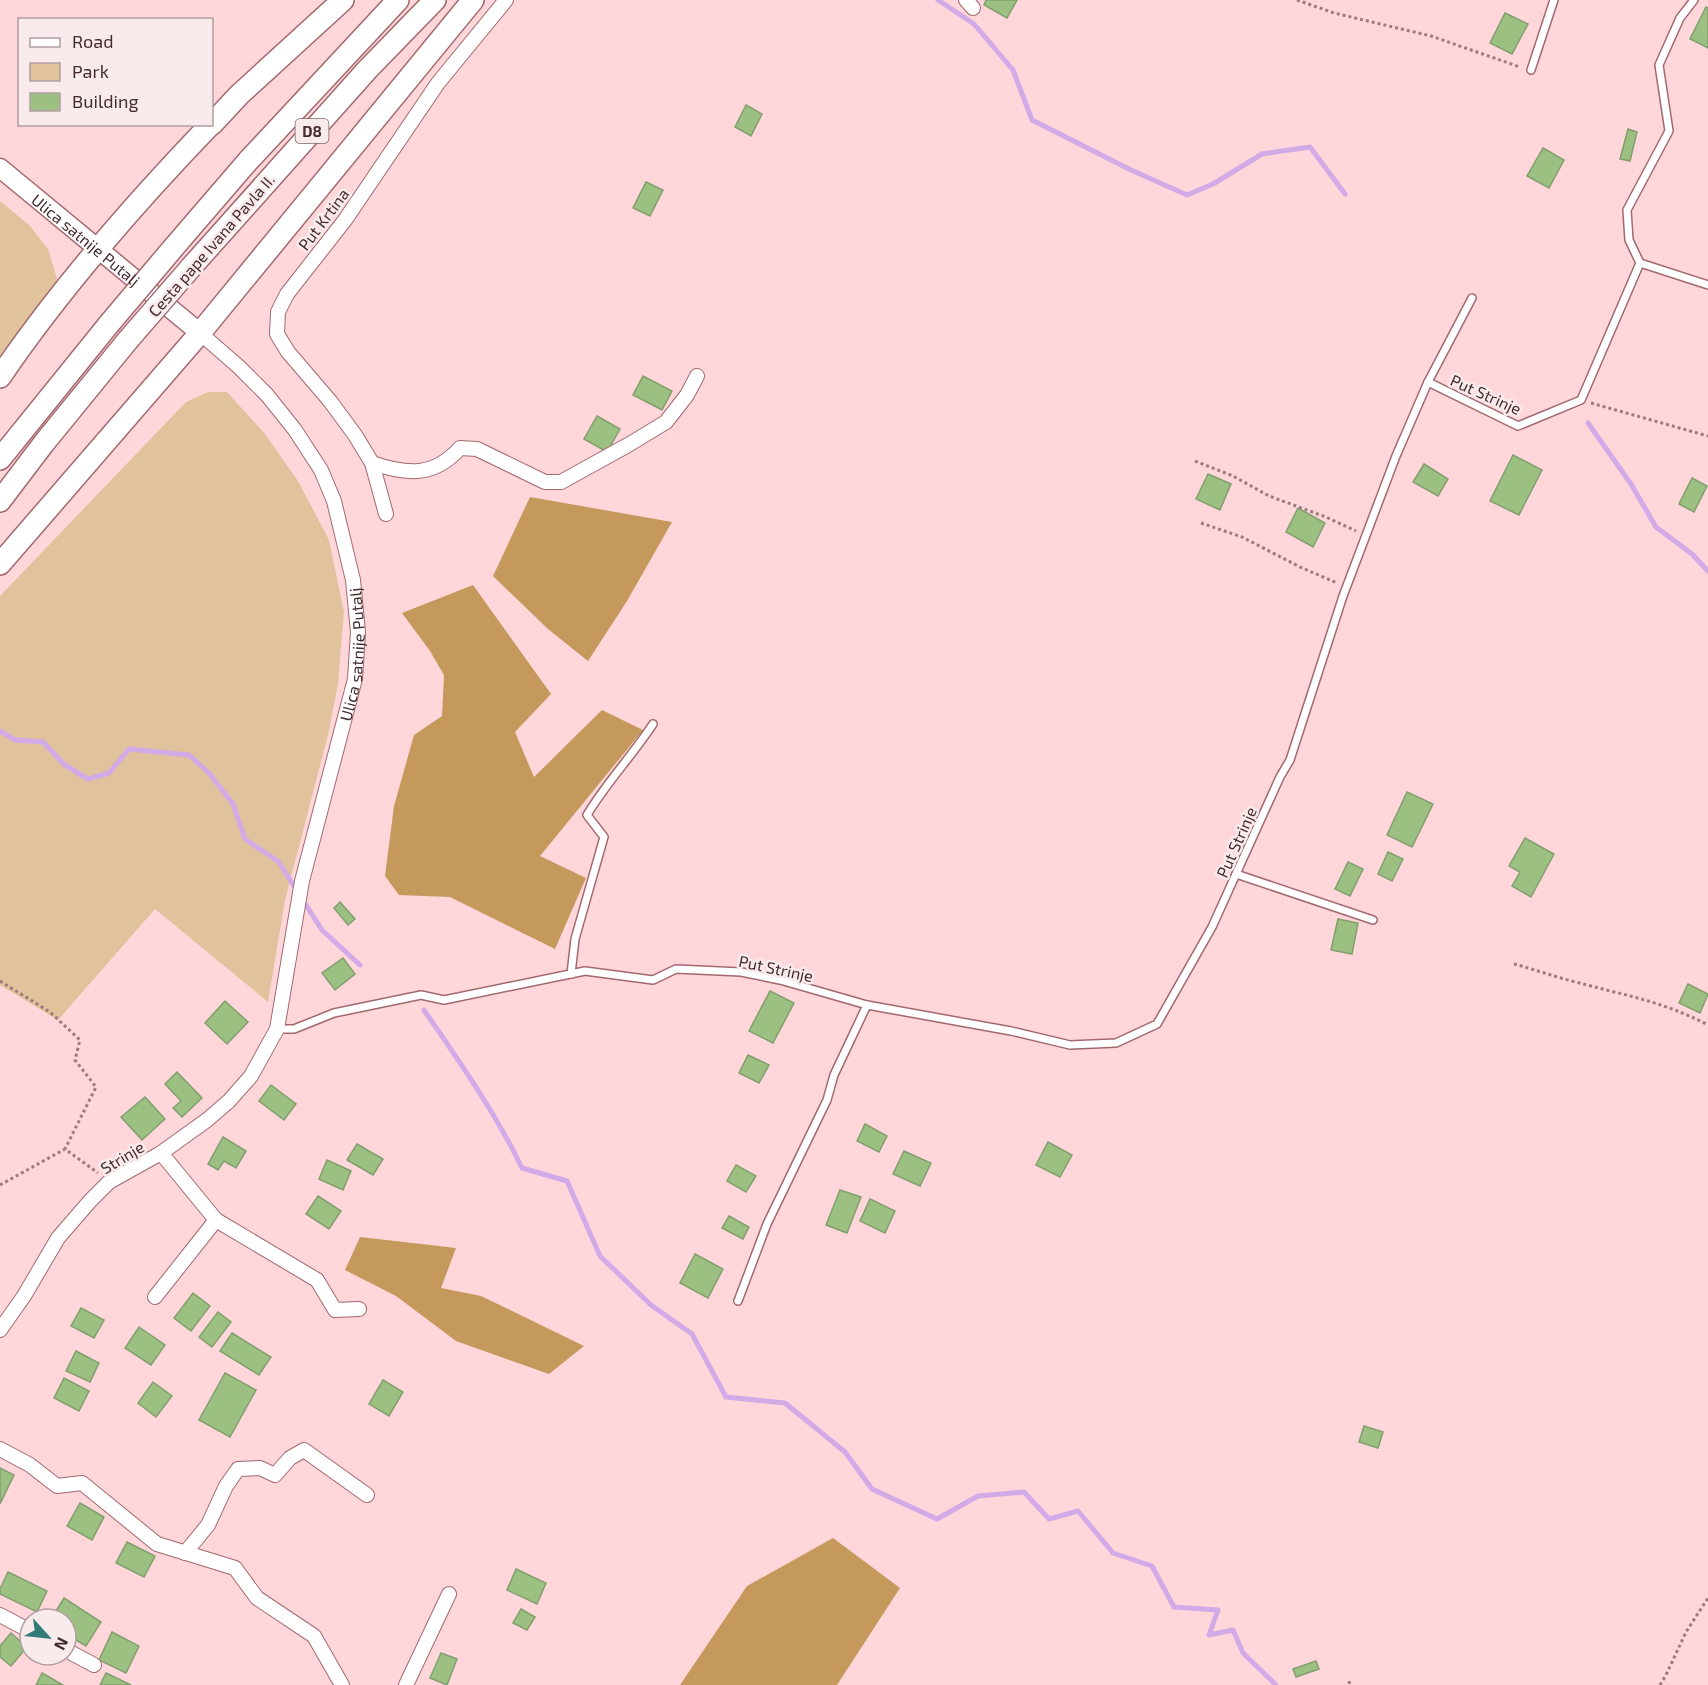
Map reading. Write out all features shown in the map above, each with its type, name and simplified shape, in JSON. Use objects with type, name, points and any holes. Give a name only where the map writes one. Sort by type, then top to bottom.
[{"type":"main road","points":[[213,122],[239,95],[343,0]]},
{"type":"main road","name":"Cesta pape Ivana Pavla II.","points":[[0,459],[109,324],[248,160],[398,0]]},
{"type":"main road","name":"Cesta pape Ivana Pavla II.","points":[[0,501],[128,340],[193,265],[345,95],[435,0]]},
{"type":"main road","points":[[0,564],[200,333],[473,0]]},
{"type":"main road","points":[[0,377],[98,249],[209,126]]},
{"type":"street","name":"Put Krtina","points":[[386,513],[372,463],[336,409],[288,352],[277,334],[278,312],[287,294],[345,220],[438,83],[506,0]]},
{"type":"street","name":"Ulica satnije Putalj","points":[[0,168],[239,367],[267,395],[295,430],[321,470],[334,501],[353,580],[358,632],[355,679],[302,881],[276,1029]]},
{"type":"street","points":[[372,463],[394,471],[413,472],[433,468],[449,460],[460,448],[469,447],[517,467],[545,482],[561,482],[666,422],[687,395],[697,376]]},
{"type":"street","name":"Strinje","points":[[0,1330],[24,1296],[58,1238],[109,1182],[161,1153],[229,1101],[251,1076],[276,1029]]},
{"type":"street","points":[[161,1153],[216,1220],[317,1280],[335,1310],[359,1309]]},
{"type":"street","points":[[155,1297],[216,1220]]},
{"type":"street","points":[[0,1449],[30,1465],[57,1486],[82,1483],[157,1544],[235,1568],[257,1598],[314,1636],[342,1685]]},
{"type":"street","points":[[185,1553],[208,1525],[226,1486],[238,1469],[260,1468],[275,1475],[290,1458],[304,1450],[367,1495]]},
{"type":"street","points":[[406,1685],[449,1594]]},
{"type":"street","points":[[0,1615],[18,1625]]},
{"type":"street","points":[[78,1656],[94,1665]]},
{"type":"lane","points":[[1531,70],[1554,0]]},
{"type":"lane","points":[[1694,0],[1680,18],[1659,65],[1669,131],[1627,210],[1629,240],[1640,263],[1708,285]]},
{"type":"lane","points":[[1581,400],[1640,263]]},
{"type":"lane","points":[[1428,382],[1472,298]]},
{"type":"lane","name":"Put Strinje","points":[[276,1029],[294,1029],[334,1013],[421,995],[444,1000],[585,971],[653,980],[676,969],[741,972],[780,980],[867,1005],[1011,1031],[1070,1045],[1116,1043],[1157,1024],[1212,927],[1280,777],[1290,760],[1347,588],[1396,456],[1428,382],[1518,426],[1581,400]]},
{"type":"lane","points":[[572,974],[575,939],[604,837],[587,815],[598,795],[634,753],[652,724]]},
{"type":"lane","points":[[1236,874],[1373,920]]},
{"type":"lane","points":[[738,1301],[767,1224],[827,1100],[834,1075],[867,1005]]},
{"type":"path","points":[[1297,0],[1334,14],[1431,36],[1531,70]]},
{"type":"path","points":[[1581,400],[1708,436]]},
{"type":"path","points":[[1195,461],[1233,476],[1269,496],[1326,517],[1366,536]]},
{"type":"path","points":[[1201,523],[1242,537],[1347,588]]},
{"type":"path","points":[[1514,964],[1653,1001],[1680,1010],[1708,1025]]},
{"type":"path","points":[[0,981],[50,1012],[80,1040],[75,1060],[96,1087],[65,1149],[0,1185]]},
{"type":"path","points":[[65,1149],[109,1182]]},
{"type":"path","points":[[1660,1685],[1686,1632],[1708,1598]]},
{"type":"green space","points":[[0,201],[30,226],[48,249],[58,282],[0,362]]},
{"type":"green space","points":[[208,392],[227,392],[265,434],[298,481],[329,540],[344,612],[338,684],[328,735],[285,900],[268,1002],[155,909],[58,1020],[0,985],[0,596],[186,402]]},
{"type":"shaded area","points":[[530,497],[672,522],[627,601],[588,661],[548,629],[493,576]]},
{"type":"shaded area","points":[[473,585],[551,694],[515,732],[534,777],[602,710],[643,730],[540,856],[586,878],[555,949],[450,897],[399,895],[385,876],[394,806],[414,735],[442,716],[444,675],[430,651],[402,613]]},
{"type":"shaded area","points":[[360,1237],[456,1248],[441,1288],[481,1296],[584,1346],[549,1374],[456,1341],[396,1296],[345,1270]]},
{"type":"shaded area","points":[[833,1538],[900,1588],[837,1685],[680,1685],[747,1586]]},
{"type":"building","points":[[986,0],[1017,0],[1007,18],[984,5]]},
{"type":"building","points":[[1706,7],[1708,8],[1708,48],[1690,39]]},
{"type":"building","points":[[1505,13],[1528,24],[1512,54],[1490,43]]},
{"type":"building","points":[[746,105],[762,114],[751,136],[735,127]]},
{"type":"building","points":[[1628,129],[1637,132],[1630,161],[1620,159]]},
{"type":"building","points":[[1543,148],[1564,160],[1549,188],[1527,176]]},
{"type":"building","points":[[646,182],[663,190],[650,216],[633,208]]},
{"type":"building","points":[[643,376],[672,391],[662,410],[633,395]]},
{"type":"building","points":[[597,416],[620,429],[607,452],[584,439]]},
{"type":"building","points":[[1513,455],[1542,470],[1519,515],[1490,501]]},
{"type":"building","points":[[1424,464],[1448,479],[1438,496],[1413,482]]},
{"type":"building","points":[[1208,474],[1231,484],[1220,510],[1196,499]]},
{"type":"building","points":[[1692,478],[1707,486],[1694,512],[1679,504]]},
{"type":"building","points":[[1298,508],[1325,523],[1313,547],[1286,532]]},
{"type":"building","points":[[1407,792],[1433,804],[1412,847],[1387,835]]},
{"type":"building","points":[[1525,838],[1554,854],[1531,897],[1512,886],[1520,872],[1509,866]]},
{"type":"building","points":[[1388,852],[1403,859],[1392,881],[1378,874]]},
{"type":"building","points":[[1348,862],[1363,869],[1350,896],[1335,889]]},
{"type":"building","points":[[340,902],[355,919],[348,925],[334,908]]},
{"type":"building","points":[[1338,919],[1358,923],[1352,954],[1331,950]]},
{"type":"building","points":[[343,958],[355,974],[335,990],[322,973]]},
{"type":"building","points":[[1688,984],[1708,994],[1700,1013],[1679,1003]]},
{"type":"building","points":[[770,991],[794,1003],[773,1043],[749,1031]]},
{"type":"building","points":[[225,1001],[248,1022],[227,1044],[205,1023]]},
{"type":"building","points":[[748,1055],[769,1065],[759,1083],[739,1073]]},
{"type":"building","points":[[177,1072],[202,1098],[182,1117],[173,1108],[181,1101],[165,1084]]},
{"type":"building","points":[[271,1085],[296,1104],[284,1120],[259,1101]]},
{"type":"building","points":[[145,1097],[165,1119],[142,1140],[121,1117]]},
{"type":"building","points":[[865,1124],[887,1136],[879,1152],[857,1141]]},
{"type":"building","points":[[223,1137],[246,1151],[236,1168],[224,1161],[218,1170],[208,1164]]},
{"type":"building","points":[[1048,1142],[1072,1155],[1060,1177],[1036,1165]]},
{"type":"building","points":[[357,1144],[383,1159],[373,1175],[347,1160]]},
{"type":"building","points":[[904,1151],[931,1163],[920,1186],[893,1174]]},
{"type":"building","points":[[327,1160],[351,1171],[343,1190],[319,1179]]},
{"type":"building","points":[[736,1165],[756,1176],[746,1192],[727,1181]]},
{"type":"building","points":[[840,1190],[861,1197],[847,1233],[826,1225]]},
{"type":"building","points":[[318,1196],[341,1211],[329,1229],[306,1214]]},
{"type":"building","points":[[870,1199],[895,1211],[885,1233],[860,1221]]},
{"type":"building","points":[[729,1216],[749,1227],[743,1239],[722,1228]]},
{"type":"building","points":[[695,1254],[723,1269],[708,1298],[680,1283]]},
{"type":"building","points":[[193,1293],[210,1306],[191,1331],[174,1318]]},
{"type":"building","points":[[81,1308],[104,1320],[94,1338],[71,1326]]},
{"type":"building","points":[[218,1312],[231,1322],[212,1347],[199,1337]]},
{"type":"building","points":[[139,1327],[165,1345],[151,1365],[125,1348]]},
{"type":"building","points":[[232,1333],[271,1357],[259,1375],[220,1351]]},
{"type":"building","points":[[76,1351],[99,1363],[90,1382],[66,1371]]},
{"type":"building","points":[[225,1373],[256,1390],[230,1437],[199,1420]]},
{"type":"building","points":[[64,1378],[89,1391],[79,1411],[54,1398]]},
{"type":"building","points":[[383,1380],[403,1392],[389,1416],[369,1404]]},
{"type":"building","points":[[153,1382],[172,1396],[156,1417],[138,1403]]},
{"type":"building","points":[[1364,1426],[1383,1432],[1378,1448],[1359,1442]]},
{"type":"building","points":[[0,1468],[14,1475],[0,1504]]},
{"type":"building","points":[[80,1503],[104,1517],[92,1540],[67,1526]]},
{"type":"building","points":[[127,1542],[155,1556],[144,1577],[116,1563]]},
{"type":"building","points":[[516,1569],[546,1583],[537,1604],[507,1590]]},
{"type":"building","points":[[8,1572],[47,1591],[39,1607],[27,1607],[0,1594]]},
{"type":"building","points":[[64,1598],[78,1607],[58,1607]]},
{"type":"building","points":[[78,1607],[101,1622],[86,1646],[78,1641]]},
{"type":"building","points":[[521,1609],[535,1617],[527,1630],[513,1623]]},
{"type":"building","points":[[112,1632],[139,1646],[126,1673],[99,1660]]},
{"type":"building","points":[[11,1633],[18,1639],[18,1658],[11,1666],[0,1657],[0,1646]]},
{"type":"building","points":[[441,1653],[457,1659],[447,1685],[430,1678]]},
{"type":"building","points":[[1316,1661],[1319,1669],[1296,1677],[1293,1669]]},
{"type":"building","points":[[42,1673],[63,1685],[36,1685]]},
{"type":"building","points":[[106,1673],[131,1685],[100,1685]]},
{"type":"waterway","points":[[938,0],[974,24],[1013,70],[1032,120],[1131,170],[1187,195],[1213,184],[1262,154],[1310,147],[1345,194]]},
{"type":"waterway","points":[[1588,423],[1631,484],[1656,527],[1692,554],[1708,571]]},
{"type":"waterway","points":[[0,731],[15,740],[43,742],[65,765],[88,779],[109,773],[129,749],[189,755],[209,773],[233,804],[245,839],[279,862],[297,891]]},
{"type":"waterway","points":[[302,899],[322,930],[360,965]]},
{"type":"waterway","points":[[424,1010],[488,1107],[522,1168],[567,1181],[600,1256],[651,1305],[692,1334],[726,1397],[785,1403],[845,1452],[872,1489],[937,1519],[978,1496],[1024,1492],[1049,1519],[1078,1511],[1113,1553],[1152,1566],[1174,1607],[1218,1610],[1209,1635],[1233,1630],[1243,1653],[1276,1685]]}]
